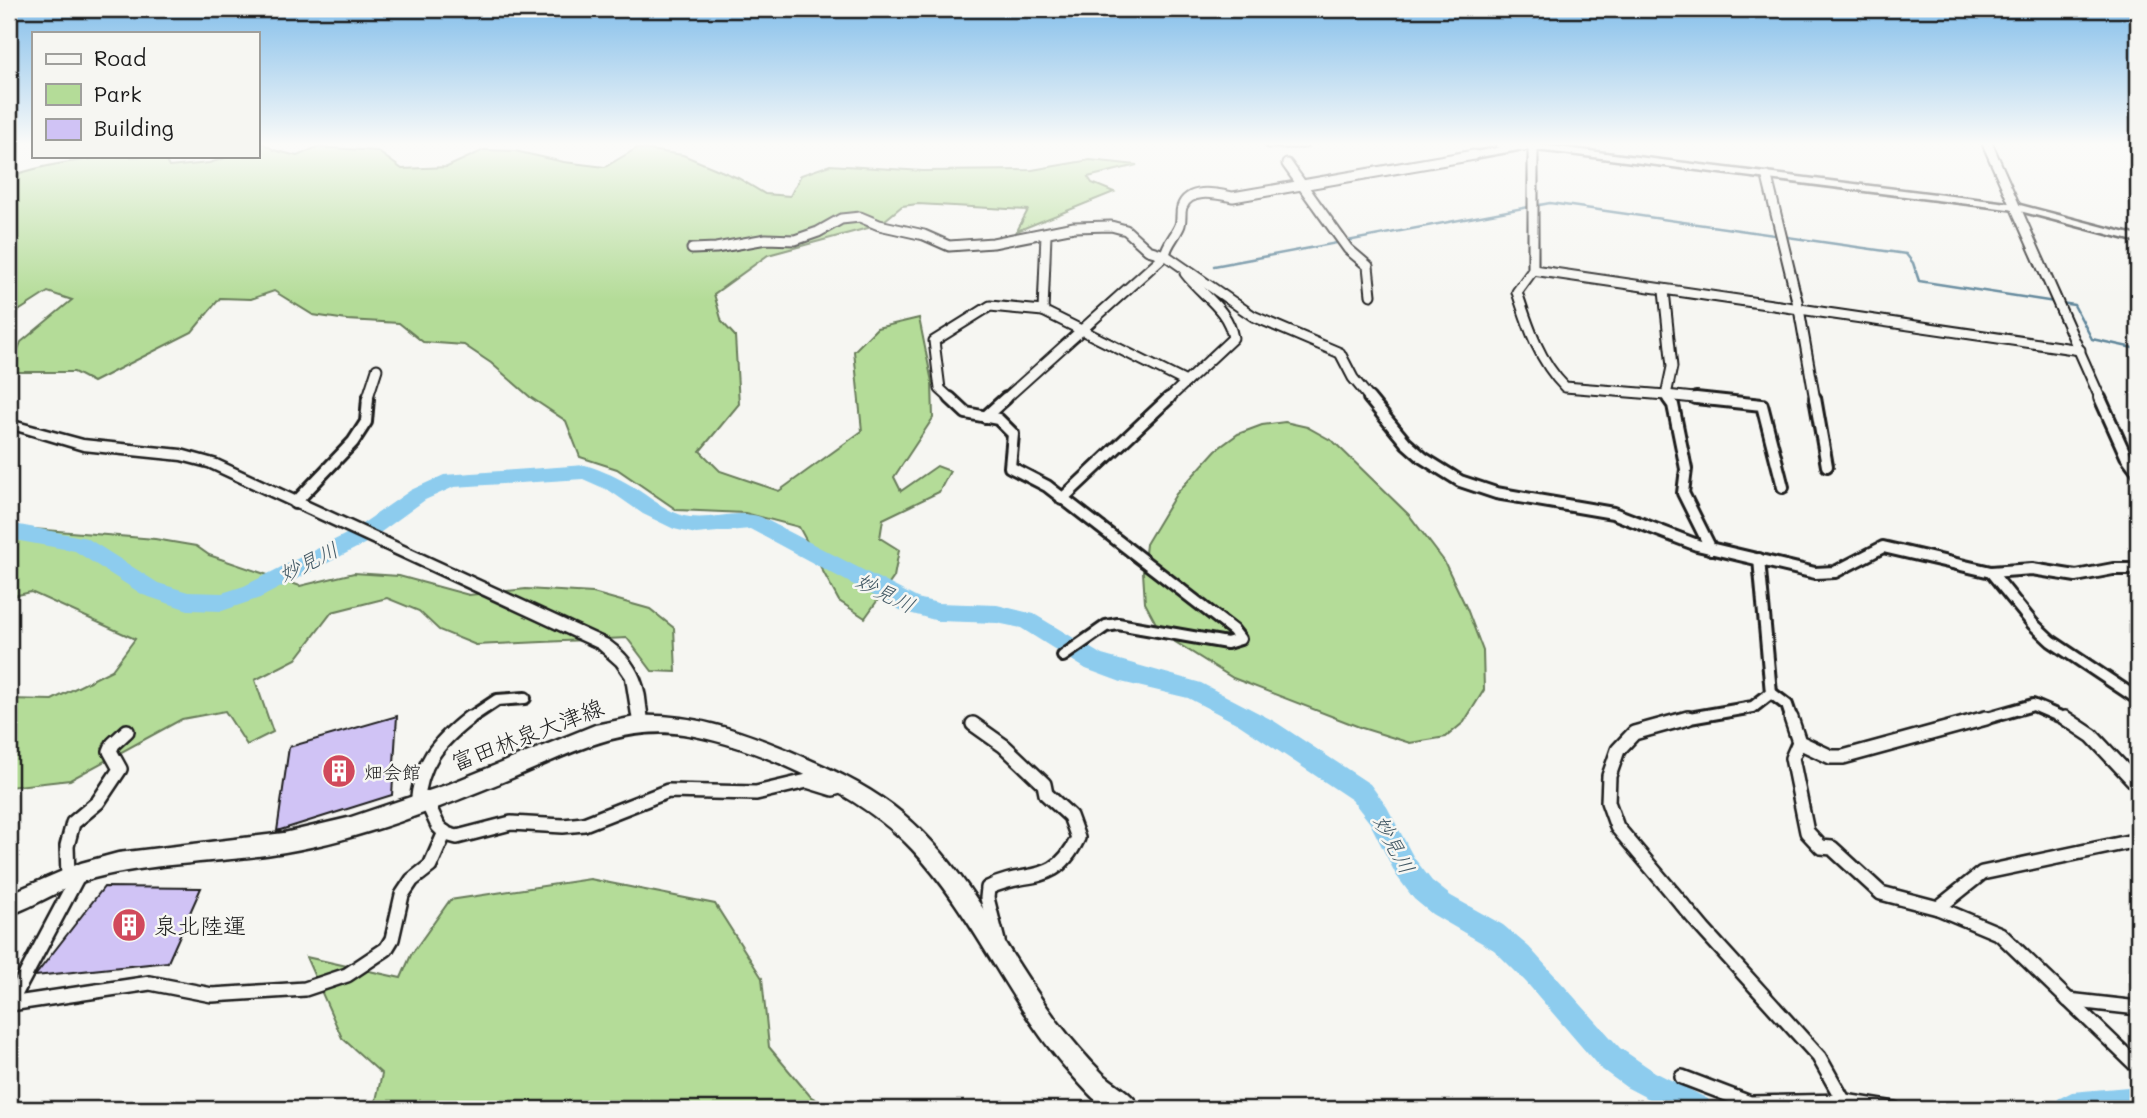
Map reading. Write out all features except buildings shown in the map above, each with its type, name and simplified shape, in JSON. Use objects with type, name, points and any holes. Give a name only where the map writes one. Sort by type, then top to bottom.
[{"type":"main road","name":"富田林泉大津線","points":[[9,905],[73,876],[122,862],[254,848],[311,838],[422,804],[595,734],[640,723],[679,723],[720,732],[846,785],[873,802],[919,842],[954,886],[1051,1032],[1106,1094],[1128,1109]]},
{"type":"street","points":[[985,417],[1165,256],[1166,243],[1179,227],[1183,204],[1197,195]]},
{"type":"street","points":[[1222,195],[1244,195]]},
{"type":"street","points":[[1309,195],[1348,249],[1367,266],[1371,295]]},
{"type":"street","points":[[1531,195],[1533,270],[1517,292],[1527,324],[1555,379],[1565,387],[1762,405],[1783,487]]},
{"type":"street","points":[[1772,195],[1798,309],[1827,466]]},
{"type":"street","points":[[1913,195],[2016,208],[2138,239]]},
{"type":"street","points":[[2010,195],[2126,456],[2138,472]]},
{"type":"street","points":[[692,249],[716,248],[766,239],[795,240],[818,232],[841,219],[860,217],[879,225],[924,235],[949,246],[993,243],[1074,227],[1111,226],[1126,230],[1148,250],[1165,256],[1253,316],[1340,353],[1353,378],[1406,443],[1423,458],[1460,481],[1496,494],[1613,513],[1710,549],[1815,573],[1835,572],[1883,547],[1991,572],[2032,569],[2076,576],[2138,569]]},
{"type":"street","points":[[1042,311],[1046,234]]},
{"type":"street","points":[[1062,499],[1233,338],[1232,323],[1225,312],[1193,286],[1182,267]]},
{"type":"street","points":[[1533,270],[2080,350]]},
{"type":"street","points":[[1664,291],[1672,367],[1666,395],[1673,405],[1686,469],[1683,493],[1710,549]]},
{"type":"street","points":[[1063,656],[1106,626],[1118,624],[1227,643],[1240,639],[1233,630],[1046,486],[1010,467],[1013,434],[998,419],[966,413],[940,390],[934,341],[990,306],[1042,311],[1186,382]]},
{"type":"street","points":[[295,503],[353,442],[366,422],[367,401],[377,369]]},
{"type":"street","points":[[9,424],[83,445],[181,455],[212,463],[615,652],[631,671],[638,687],[640,723]]},
{"type":"street","points":[[1759,559],[1773,688],[1771,693],[1753,707],[1675,720],[1634,733],[1618,750],[1609,776],[1608,803],[1617,827],[1703,929],[1819,1057],[1846,1105]]},
{"type":"street","points":[[1991,572],[2033,624],[2052,641],[2138,699]]},
{"type":"street","points":[[1771,693],[1787,705],[1799,742],[1792,758],[1807,832],[1821,846],[1832,848],[1881,893],[1938,908],[2000,934],[2138,1067]]},
{"type":"street","points":[[525,698],[510,697],[496,701],[474,715],[444,741],[423,769],[418,783],[422,804],[445,832],[452,836],[463,836],[509,823],[574,826],[668,792],[682,790],[756,793],[807,781],[833,789],[846,785]]},
{"type":"street","points":[[1799,742],[1831,757],[1843,757],[2033,705],[2063,714],[2087,730],[2138,785]]},
{"type":"street","points":[[973,724],[1004,746],[1044,784],[1045,794],[1070,816],[1078,838],[1063,864],[1050,873],[1034,879],[995,884],[988,888],[987,898],[997,933],[999,954]]},
{"type":"street","points":[[10,1005],[73,876],[69,833],[73,823],[98,802],[120,769],[119,762],[110,751],[113,744],[128,731]]},
{"type":"street","points":[[10,1005],[150,983],[212,995],[305,989],[347,975],[373,960],[393,939],[402,895],[412,880],[430,866],[445,832]]},
{"type":"street","points":[[1938,908],[1983,873],[2138,840]]},
{"type":"street","points":[[2068,1000],[2138,1008]]},
{"type":"street","points":[[1682,1077],[1750,1103],[1894,1109]]},
{"type":"green space","points":[[9,195],[1106,195],[1017,231],[1028,210],[918,204],[902,206],[879,225],[768,255],[714,294],[722,322],[735,336],[739,404],[700,451],[720,471],[779,491],[862,431],[854,351],[877,328],[919,318],[932,382],[933,418],[894,477],[901,491],[937,466],[950,471],[939,492],[883,519],[880,538],[899,550],[894,577],[865,618],[839,601],[799,527],[745,513],[677,510],[617,469],[580,457],[566,421],[530,397],[491,363],[464,345],[423,342],[399,323],[313,315],[274,291],[251,299],[220,298],[192,332],[93,382],[74,372],[9,372],[21,342],[72,300],[48,292],[9,317]]},
{"type":"green space","points":[[1285,422],[1307,427],[1334,442],[1409,515],[1444,561],[1483,651],[1484,690],[1464,722],[1446,737],[1410,743],[1362,728],[1233,678],[1161,633],[1145,603],[1143,572],[1146,544],[1176,494],[1216,450],[1238,434],[1262,425]]},
{"type":"green space","points":[[9,527],[155,539],[196,546],[209,555],[300,586],[354,573],[399,576],[469,595],[526,589],[593,593],[650,609],[674,628],[676,672],[652,671],[627,638],[476,645],[439,630],[419,611],[387,598],[332,612],[296,659],[255,680],[273,732],[247,745],[225,711],[182,719],[70,780],[9,787],[9,699],[52,700],[112,670],[135,639],[31,592],[9,597]]},
{"type":"green space","points":[[590,879],[715,904],[762,978],[769,1047],[811,1097],[833,1109],[374,1109],[382,1074],[342,1038],[306,957],[401,978],[411,955],[450,900]]},
{"type":"waterway","points":[[1214,266],[1550,203],[1906,254],[1913,263],[1919,281],[2074,305],[2092,339],[2138,349]]},
{"type":"waterway","name":"妙見川","points":[[9,531],[80,544],[151,589],[188,601],[222,602],[252,592],[359,537],[418,495],[451,480],[585,472],[617,486],[650,509],[674,521],[696,526],[743,520],[754,522],[910,605],[938,612],[997,614],[1026,620],[1107,668],[1193,690],[1266,728],[1361,792],[1379,815],[1405,867],[1423,890],[1442,905],[1503,941],[1520,956],[1610,1058],[1645,1082],[1698,1109]]},
{"type":"waterway","name":"妙見川","points":[[2068,1109],[2072,1106],[2128,1101],[2138,1104]]},
{"type":"place","name":"畑会館","points":[[339,771]]},
{"type":"place","name":"泉北陸運","points":[[129,925]]}]
